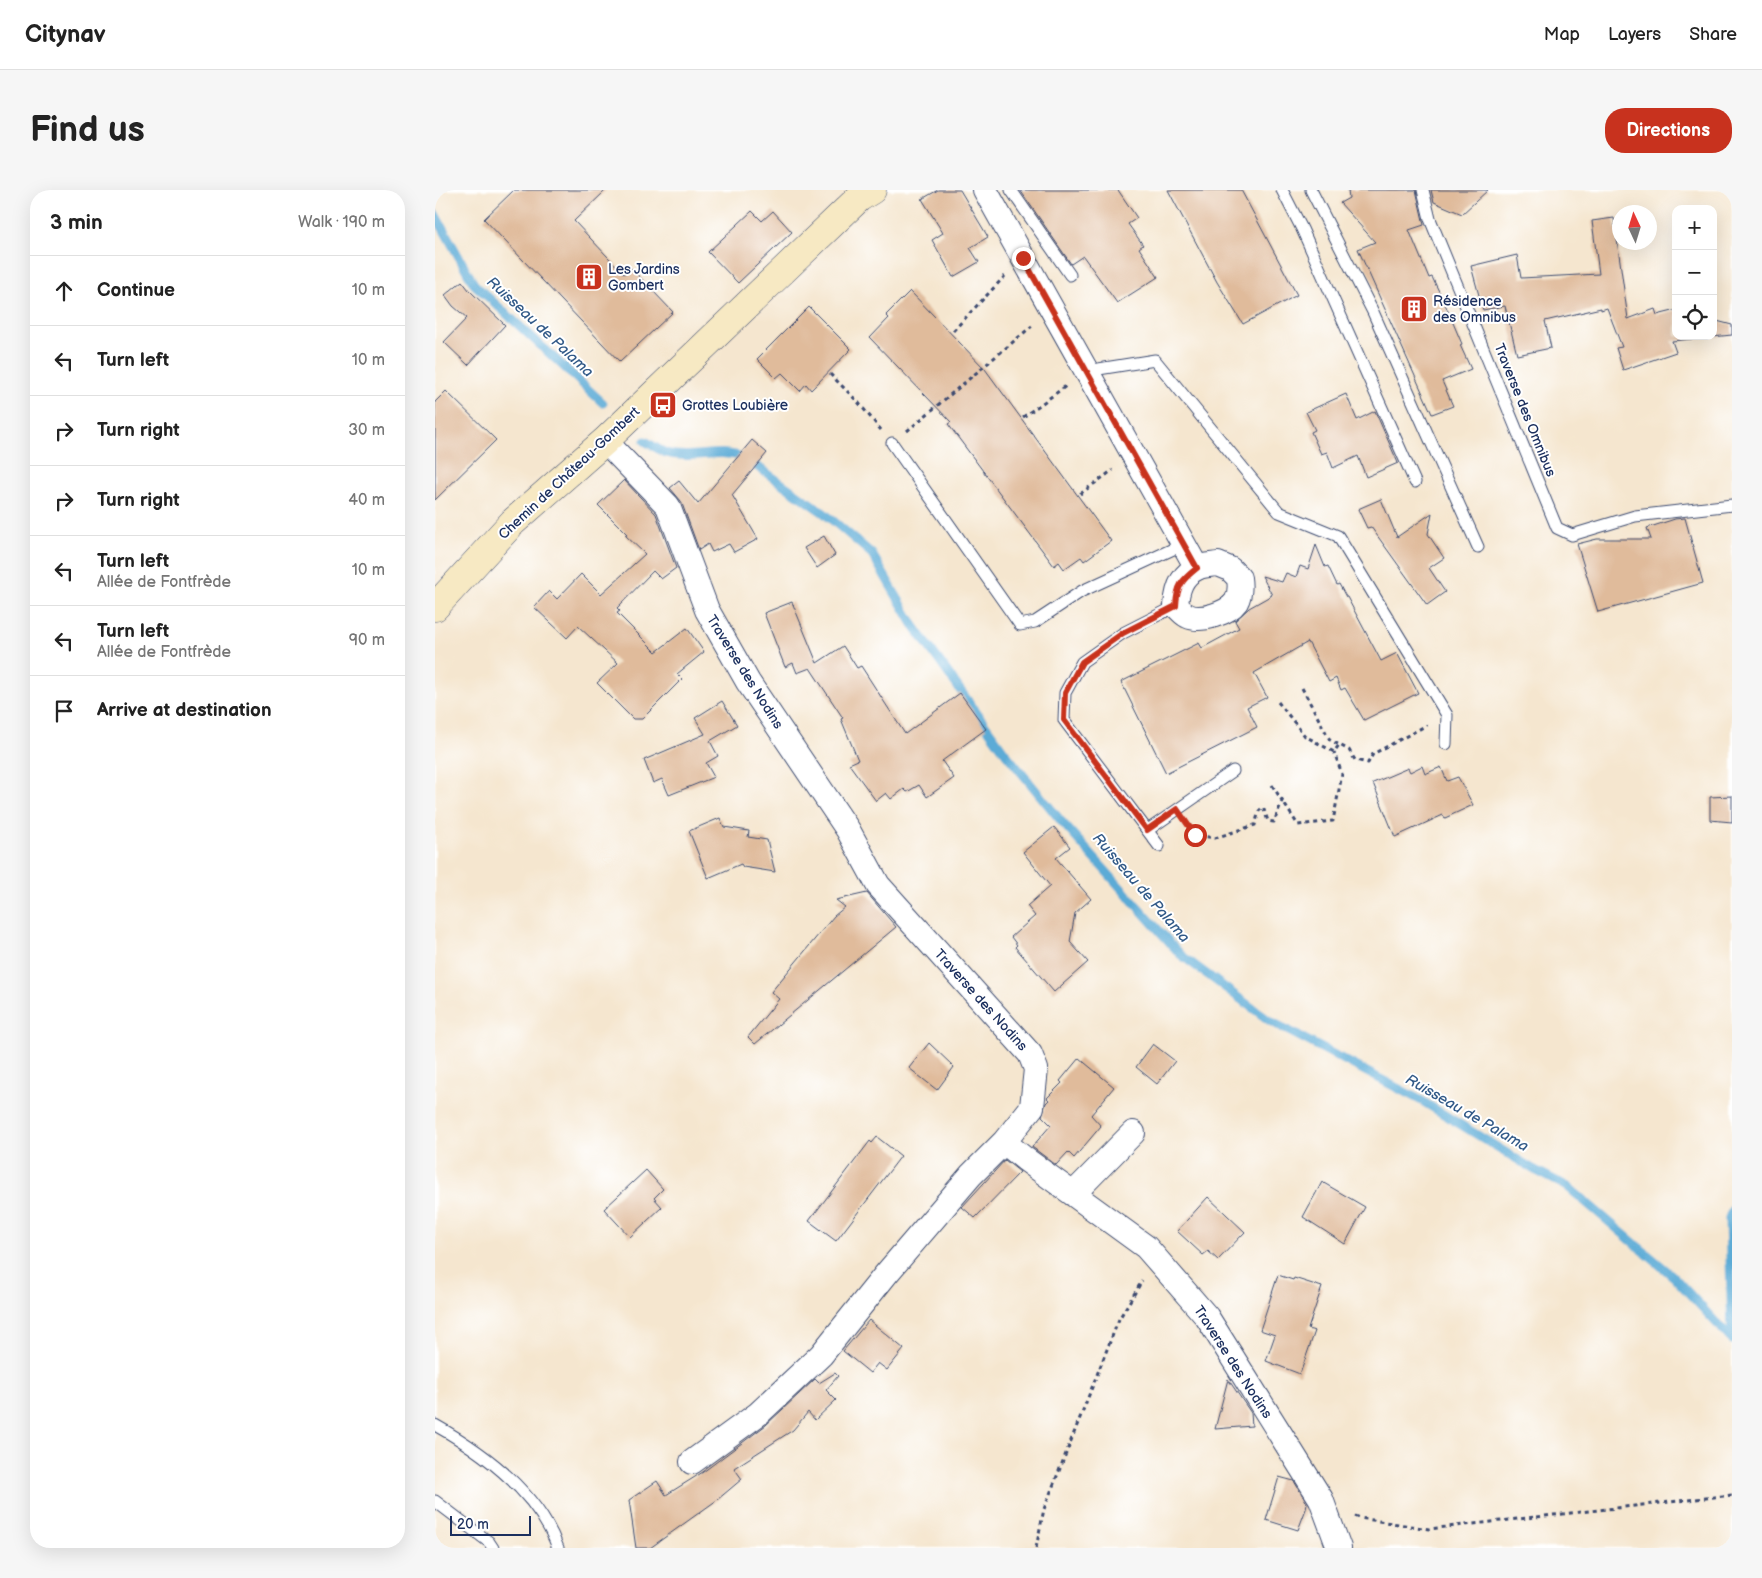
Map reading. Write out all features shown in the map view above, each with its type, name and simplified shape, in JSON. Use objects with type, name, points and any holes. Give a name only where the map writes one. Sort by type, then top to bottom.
[{"type":"street","points":[[985,190],[1197,568]]},
{"type":"street","name":"Chemin de Château-Gombert","points":[[435,606],[513,522],[605,441],[858,192]]},
{"type":"street","name":"Traverse des Nodins","points":[[605,441],[668,506],[707,610],[748,682],[848,830],[878,885],[1030,1054],[1036,1069],[1032,1107],[1004,1142],[1156,1256],[1207,1318],[1321,1499],[1339,1548]]},
{"type":"street","points":[[1217,564],[1230,569],[1239,578],[1240,589],[1236,602],[1222,613],[1206,618],[1188,616],[1176,606],[1177,591],[1183,579],[1197,568],[1217,564]]},
{"type":"street","points":[[1073,1194],[1133,1133]]},
{"type":"street","points":[[693,1462],[758,1414],[821,1355],[893,1266],[971,1175],[1004,1142]]},
{"type":"lane","points":[[1011,190],[1069,275]]},
{"type":"lane","points":[[1282,190],[1306,238],[1415,482]]},
{"type":"lane","points":[[1311,190],[1373,312],[1478,547]]},
{"type":"lane","name":"Traverse des Omnibus","points":[[1423,190],[1430,219],[1557,528],[1572,535],[1635,516],[1732,505]]},
{"type":"lane","points":[[1087,371],[1155,360],[1279,512],[1338,536],[1447,715],[1446,744]]},
{"type":"lane","points":[[892,443],[1020,625],[1035,622],[1082,591],[1184,544]]},
{"type":"lane","points":[[1159,846],[1064,720],[1065,693],[1082,662],[1123,633],[1176,606]]},
{"type":"lane","points":[[1147,830],[1233,771]]},
{"type":"lane","points":[[435,1425],[472,1448],[517,1486],[545,1519],[558,1548]]},
{"type":"lane","points":[[435,1501],[489,1542],[493,1548]]},
{"type":"path","points":[[953,331],[1023,258]]},
{"type":"path","points":[[831,374],[858,402],[892,443],[1052,310]]},
{"type":"path","points":[[1023,417],[1087,371]]},
{"type":"path","points":[[1081,494],[1134,455]]},
{"type":"path","points":[[1301,688],[1330,740],[1349,750],[1355,760],[1368,763],[1373,754],[1447,715]]},
{"type":"path","points":[[1272,785],[1298,825],[1333,821],[1342,774],[1333,752],[1305,736],[1278,702]]},
{"type":"path","points":[[1333,752],[1339,745]]},
{"type":"path","points":[[1177,809],[1195,835],[1215,838],[1255,825],[1259,811],[1263,807],[1268,821],[1274,822],[1282,800]]},
{"type":"path","points":[[1036,1548],[1044,1508],[1119,1319],[1156,1256]]},
{"type":"path","points":[[1321,1499],[1360,1518],[1429,1529],[1732,1495]]},
{"type":"building","name":"Les Jardins Gombert","points":[[514,190],[606,190],[574,221],[624,274],[631,268],[673,312],[620,362],[484,219]]},
{"type":"building","points":[[938,190],[960,190],[988,237],[970,248],[979,262],[953,277],[932,240],[943,233],[922,199]]},
{"type":"building","points":[[1020,190],[1118,190],[1137,218],[1128,224],[1143,245],[1139,248],[1158,277],[1117,303],[1083,256],[1071,264]]},
{"type":"building","points":[[1168,190],[1241,190],[1297,295],[1243,324],[1217,282]]},
{"type":"building","name":"Résidence des Omnibus","points":[[1348,190],[1416,190],[1424,225],[1409,230],[1429,278],[1432,277],[1445,304],[1471,369],[1442,381],[1453,406],[1432,414],[1358,249],[1375,242],[1340,203],[1349,198]]},
{"type":"building","points":[[1431,190],[1488,190],[1462,214],[1434,202]]},
{"type":"building","points":[[752,211],[762,221],[773,211],[792,232],[738,283],[708,252]]},
{"type":"building","points":[[1612,218],[1612,250],[1618,250],[1628,319],[1655,309],[1657,315],[1672,311],[1672,340],[1682,340],[1672,341],[1676,352],[1623,370],[1616,348],[1622,347],[1607,308],[1601,310],[1601,308],[1545,321],[1551,348],[1517,355],[1505,306],[1483,310],[1471,266],[1517,255],[1521,278],[1599,274],[1592,221]]},
{"type":"building","points":[[462,281],[505,325],[468,365],[444,342],[467,318],[453,306],[445,295]]},
{"type":"building","points":[[910,291],[985,369],[1111,541],[1084,561],[1081,557],[1064,569],[1059,562],[1054,566],[948,424],[951,422],[870,338],[889,318],[886,315]]},
{"type":"building","points":[[809,307],[851,349],[811,390],[806,384],[800,391],[782,373],[776,378],[757,359]]},
{"type":"building","points":[[1717,321],[1732,325],[1732,335],[1717,336]]},
{"type":"building","points":[[446,391],[496,440],[435,500],[435,402]]},
{"type":"building","points":[[1346,394],[1357,420],[1375,411],[1398,463],[1366,477],[1358,456],[1333,468],[1327,452],[1321,454],[1311,432],[1315,430],[1306,412]]},
{"type":"building","points":[[752,440],[767,453],[732,495],[758,539],[734,552],[729,544],[712,552],[708,544],[699,550],[681,501],[670,488],[679,481],[698,504]]},
{"type":"building","points":[[624,480],[656,514],[676,568],[661,579],[653,571],[617,608],[620,611],[617,613],[656,652],[687,628],[704,652],[677,674],[682,679],[642,719],[633,719],[597,683],[618,663],[578,626],[567,638],[534,607],[549,591],[557,599],[581,574],[601,594],[645,554],[598,505]]},
{"type":"building","points":[[1381,499],[1397,537],[1432,513],[1428,534],[1444,558],[1429,568],[1445,592],[1427,605],[1371,527],[1367,528],[1358,509]]},
{"type":"building","points":[[1685,518],[1703,583],[1598,612],[1577,544],[1597,539],[1651,539],[1647,528],[1675,519]]},
{"type":"building","points":[[824,536],[835,555],[817,568],[804,548]]},
{"type":"building","points":[[1316,545],[1325,567],[1328,566],[1337,585],[1339,584],[1347,597],[1381,661],[1397,653],[1418,693],[1364,720],[1345,688],[1341,690],[1336,678],[1329,682],[1308,642],[1254,673],[1267,697],[1247,707],[1257,727],[1166,773],[1121,682],[1199,643],[1202,648],[1239,628],[1235,621],[1249,608],[1272,595],[1262,576],[1282,582],[1286,573],[1296,577],[1300,566],[1308,569]]},
{"type":"building","points":[[792,602],[817,663],[843,646],[857,668],[861,666],[905,734],[960,693],[986,729],[942,761],[954,778],[927,797],[919,785],[907,792],[904,789],[891,799],[886,793],[876,801],[849,764],[858,760],[841,719],[843,718],[810,668],[797,673],[793,663],[785,667],[764,613]]},
{"type":"building","points":[[722,701],[737,725],[710,741],[718,756],[706,763],[714,777],[669,795],[662,779],[653,783],[644,760],[705,734],[695,718]]},
{"type":"building","points":[[1422,766],[1425,774],[1441,767],[1447,781],[1458,777],[1473,805],[1445,818],[1443,815],[1395,837],[1373,783],[1408,768],[1410,772]]},
{"type":"building","points":[[1732,796],[1732,822],[1710,820],[1710,797]]},
{"type":"building","points":[[720,818],[724,827],[749,831],[748,837],[767,840],[775,872],[743,867],[741,864],[708,878],[689,831]]},
{"type":"building","points":[[1054,827],[1070,847],[1056,858],[1091,899],[1075,913],[1070,942],[1088,962],[1054,992],[1015,947],[1017,945],[1011,937],[1035,916],[1027,906],[1050,886],[1023,852]]},
{"type":"building","points":[[867,893],[896,927],[755,1044],[748,1037],[779,999],[771,992],[834,916],[845,907],[836,900]]},
{"type":"building","points":[[929,1043],[954,1067],[937,1090],[909,1068]]},
{"type":"building","points":[[1153,1044],[1175,1061],[1157,1084],[1136,1067]]},
{"type":"building","points":[[1079,1058],[1114,1087],[1091,1115],[1101,1126],[1074,1158],[1068,1152],[1056,1165],[1032,1147],[1051,1125],[1042,1116],[1046,1103],[1049,1100],[1047,1098],[1062,1083],[1060,1081]]},
{"type":"building","points":[[877,1137],[901,1156],[836,1241],[809,1221],[870,1141],[872,1143]]},
{"type":"building","points":[[1005,1160],[1020,1172],[975,1218],[962,1207]]},
{"type":"building","points":[[646,1170],[663,1189],[654,1198],[662,1207],[630,1237],[604,1209]]},
{"type":"building","points":[[1322,1182],[1365,1207],[1345,1244],[1303,1217]]},
{"type":"building","points":[[1208,1197],[1245,1232],[1218,1260],[1208,1251],[1203,1255],[1177,1231]]},
{"type":"building","points":[[1278,1275],[1322,1287],[1308,1329],[1315,1331],[1300,1374],[1266,1361],[1275,1335],[1260,1330]]},
{"type":"building","points":[[869,1320],[904,1349],[887,1370],[878,1363],[870,1373],[843,1351]]},
{"type":"building","points":[[835,1373],[838,1376],[826,1390],[836,1400],[815,1420],[808,1412],[793,1430],[734,1468],[742,1479],[717,1500],[650,1548],[636,1548],[629,1500],[657,1481],[666,1495],[703,1472],[766,1425],[815,1379],[819,1383]]},
{"type":"building","points":[[1228,1379],[1251,1413],[1252,1426],[1215,1429]]},
{"type":"building","points":[[1279,1477],[1294,1481],[1307,1503],[1298,1530],[1266,1520]]},
{"type":"waterway","name":"Ruisseau de Palama","points":[[435,214],[474,284],[603,403]]},
{"type":"waterway","name":"Ruisseau de Palama","points":[[645,441],[666,453],[676,455],[726,454],[745,458],[824,513],[872,554],[914,626],[1007,755],[1061,821],[1181,955],[1270,1021],[1422,1101],[1533,1169],[1568,1187],[1674,1277],[1732,1340]]},
{"type":"waterway","points":[[1732,1210],[1729,1218],[1732,1334]]},
{"type":"place","name":"Les Jardins Gombert","points":[[589,277]]},
{"type":"place","name":"Résidence des Omnibus","points":[[1414,309]]},
{"type":"place","name":"Grottes Loubière","points":[[663,405]]},
{"type":"route","points":[[1023,258],[1197,568],[1183,579],[1177,591],[1176,606],[1123,633],[1082,662],[1065,693],[1064,720],[1147,830],[1177,809],[1195,835]]}]
